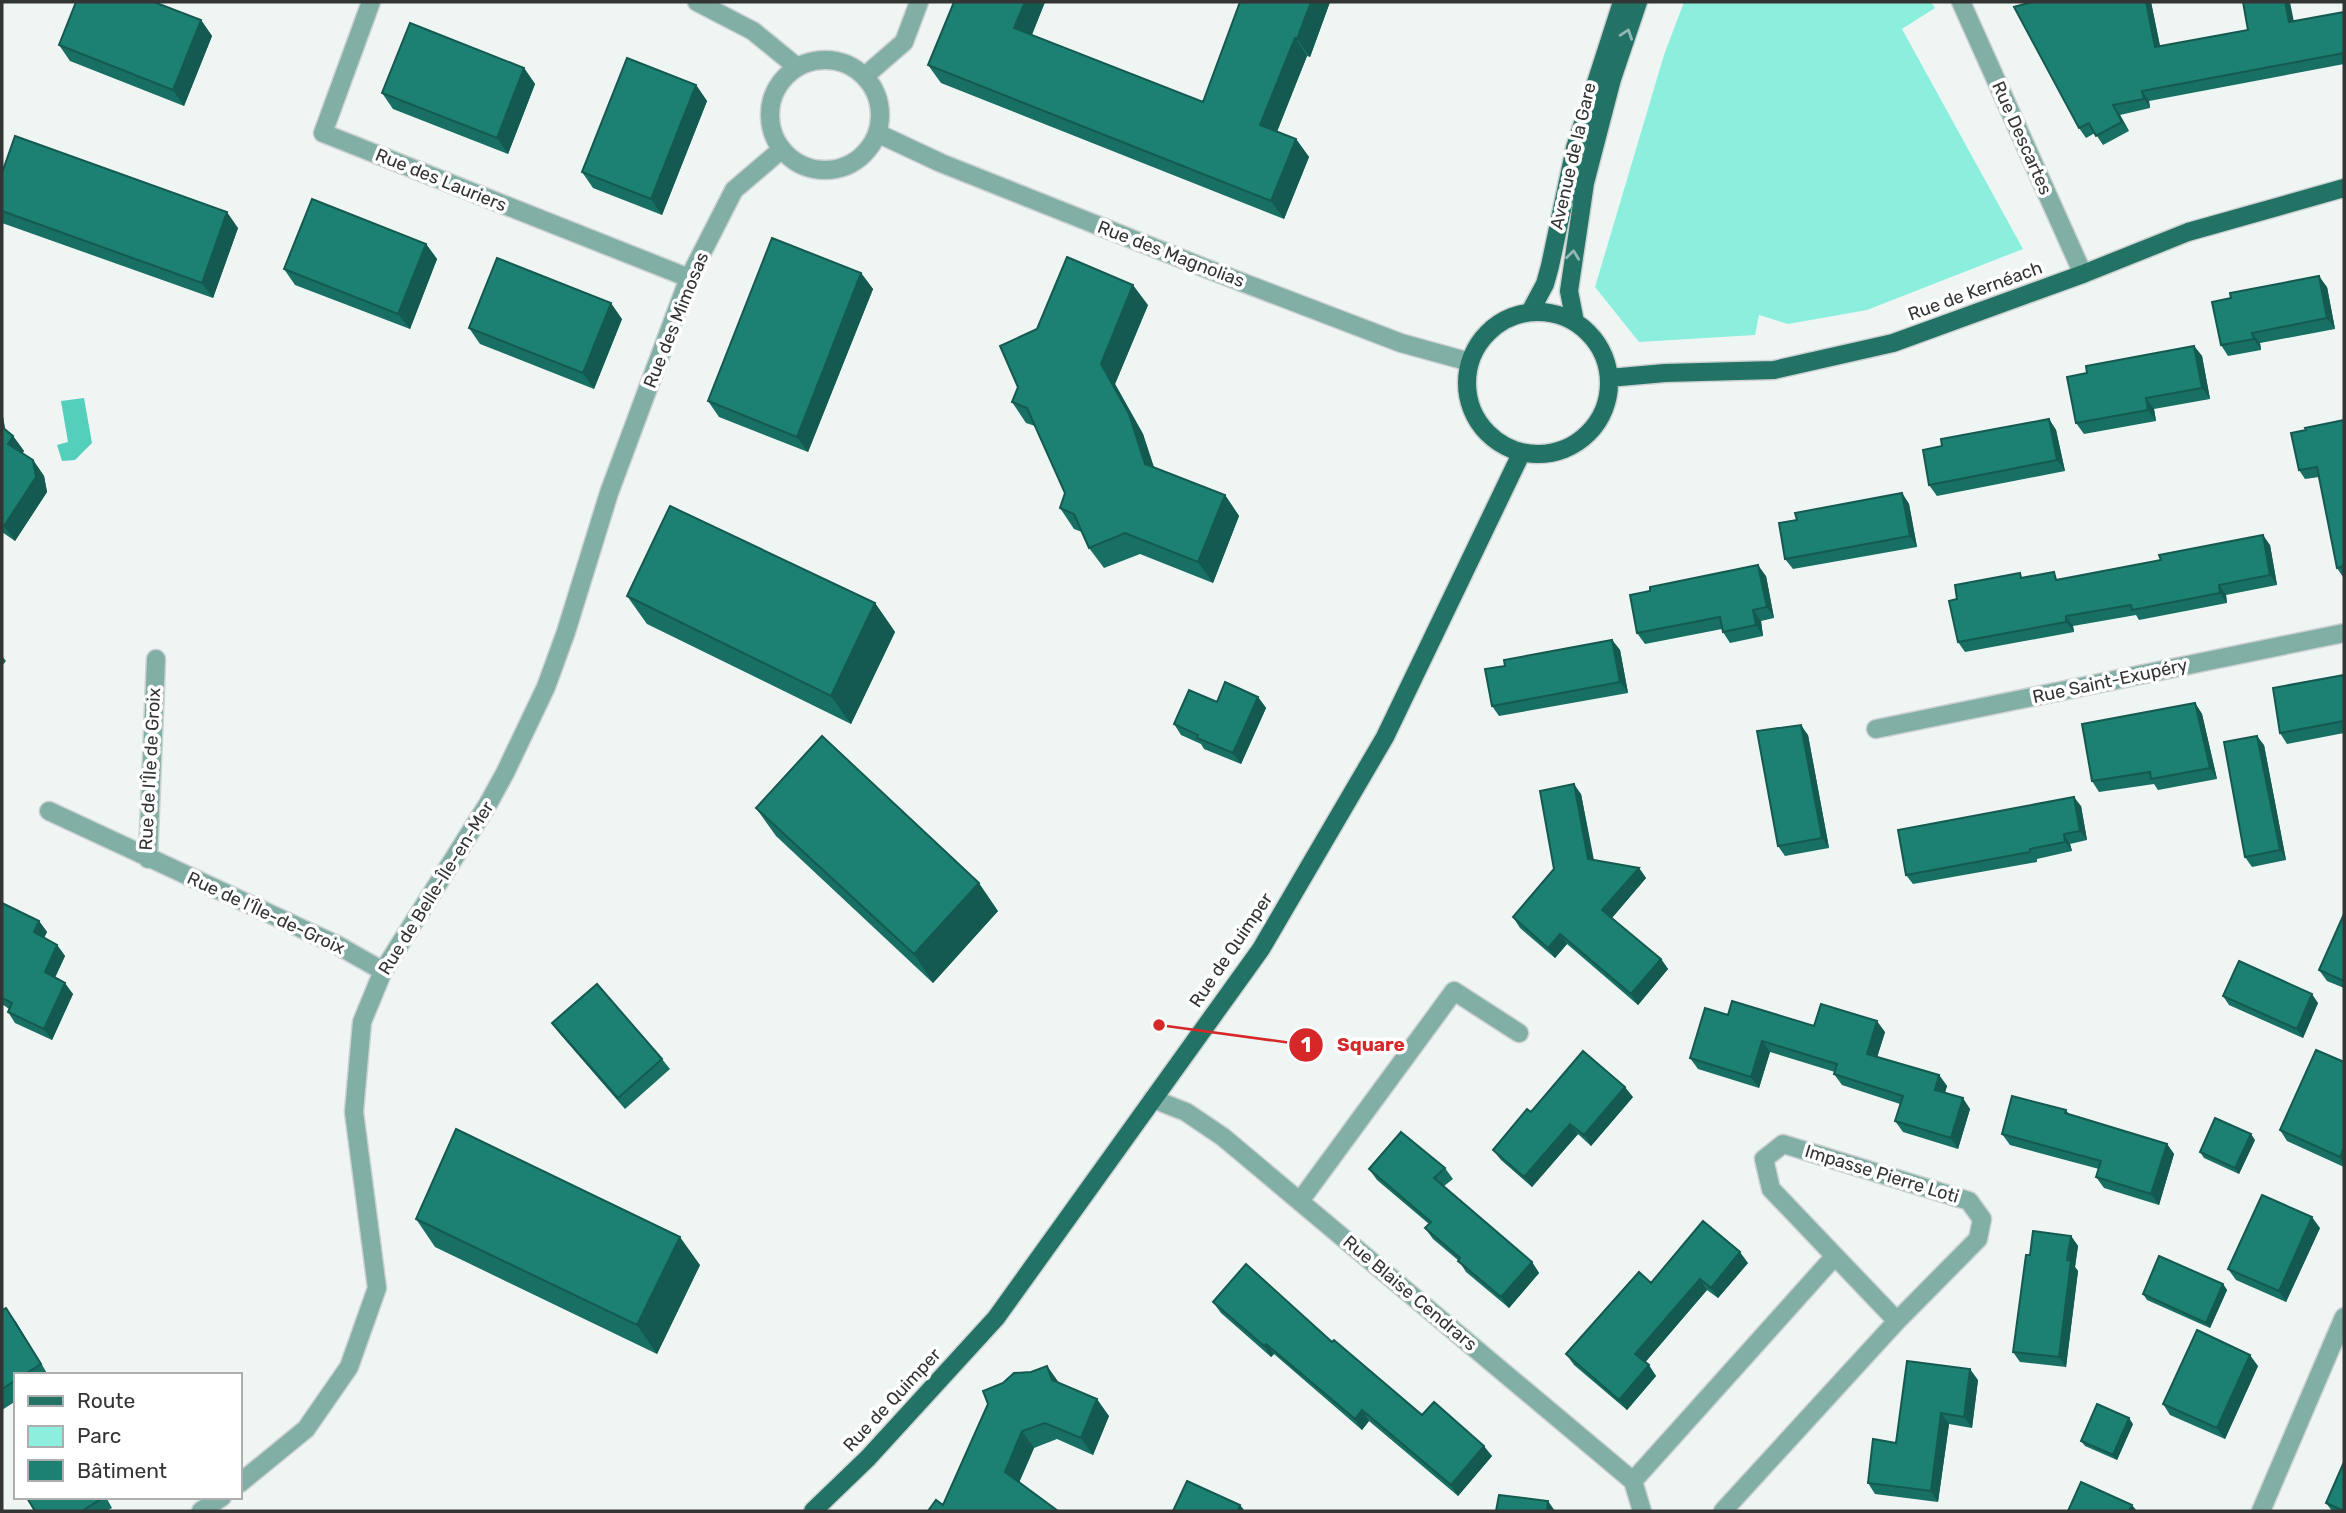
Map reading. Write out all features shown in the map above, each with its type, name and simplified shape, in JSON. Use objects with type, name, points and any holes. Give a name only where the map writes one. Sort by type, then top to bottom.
[{"type":"main road","name":"Avenue de la Gare","points":[[1531,312],[1545,284],[1575,148],[1622,2]]},
{"type":"main road","name":"Avenue de la Gare","points":[[1575,322],[1569,291],[1583,193],[1612,79],[1638,2]]},
{"type":"main road","name":"Rue de Kernéach","points":[[1609,379],[1665,373],[1774,370],[1893,343],[2188,232],[2344,188]]},
{"type":"main road","points":[[1531,312],[1554,313],[1575,322],[1592,337],[1604,357],[1609,379],[1607,402],[1596,424],[1580,441],[1558,451],[1521,454],[1505,447],[1491,437],[1476,419],[1468,398],[1467,374],[1477,345],[1487,332],[1507,319],[1531,312]]},
{"type":"main road","name":"Rue de Quimper","points":[[813,1511],[867,1458],[996,1318],[1261,949],[1385,737],[1521,454]]},
{"type":"street","name":"Rue des Lauriers","points":[[371,2],[323,133],[689,278]]},
{"type":"street","points":[[697,2],[754,31],[797,66]]},
{"type":"street","points":[[865,76],[904,42],[919,2]]},
{"type":"street","name":"Rue Descartes","points":[[1961,2],[2082,274]]},
{"type":"street","points":[[814,60],[832,60],[850,65],[865,76],[874,89],[880,118],[877,133],[869,148],[858,160],[843,167],[826,170],[809,168],[794,161],[782,149],[772,132],[769,114],[773,95],[782,79],[797,66],[814,60]]},
{"type":"street","name":"Rue des Magnolias","points":[[877,133],[952,167],[1205,268],[1401,343],[1470,362]]},
{"type":"street","name":"Rue des Mimosas","points":[[632,432],[689,278],[734,190],[782,149]]},
{"type":"street","name":"Rue de Belle-Île-en-Mer","points":[[242,1481],[306,1429],[349,1367],[377,1288],[354,1112],[362,1022],[383,971],[488,804],[546,687],[609,493],[632,432]]},
{"type":"street","name":"Rue Saint-Exupéry","points":[[1876,729],[2344,633]]},
{"type":"street","name":"Rue de l'Île de Groix","points":[[49,811],[148,859],[156,659]]},
{"type":"street","name":"Rue de l'Île-de-Groix","points":[[148,859],[339,946],[383,971]]},
{"type":"street","points":[[1300,1201],[1454,991],[1519,1033]]},
{"type":"street","name":"Rue Blaise Cendrars","points":[[1153,1099],[1186,1112],[1223,1137],[1633,1481]]},
{"type":"street","name":"Impasse Pierre Loti","points":[[1723,1511],[1897,1321],[1978,1239],[1982,1219],[1969,1201],[1783,1144],[1764,1159],[1770,1189],[1897,1321]]},
{"type":"street","points":[[1642,1511],[1633,1481],[1834,1257]]},
{"type":"street","points":[[2260,1511],[2344,1317]]},
{"type":"street","points":[[201,1511],[219,1499]]},
{"type":"green space","points":[[1684,2],[1931,2],[1935,8],[1902,29],[2023,249],[1867,310],[1788,324],[1759,315],[1755,335],[1639,342],[1595,287],[1664,55]]},
{"type":"shaded area","points":[[84,398],[92,443],[75,460],[62,461],[57,445],[68,442],[61,401]]},
{"type":"building","points":[[76,2],[154,2],[201,20],[173,90],[59,45]]},
{"type":"building","points":[[954,2],[1025,2],[1014,28],[1203,102],[1240,2],[1311,2],[1260,125],[1296,139],[1271,201],[928,65]]},
{"type":"building","points":[[2032,2],[2146,2],[2155,47],[2248,30],[2243,2],[2285,2],[2289,22],[2344,12],[2344,53],[2142,91],[2144,99],[2113,105],[2122,122],[2096,136],[2089,123],[2079,128],[2014,7]]},
{"type":"building","points":[[410,23],[524,68],[497,138],[382,93]]},
{"type":"building","points":[[627,58],[696,85],[651,199],[582,172]]},
{"type":"building","points":[[15,136],[227,212],[202,283],[2,211],[2,173]]},
{"type":"building","points":[[312,199],[426,244],[398,314],[284,269]]},
{"type":"building","points":[[772,238],[861,273],[797,437],[708,401]]},
{"type":"building","points":[[1067,257],[1133,285],[1101,364],[1129,414],[1145,464],[1225,495],[1198,562],[1125,533],[1089,548],[1074,514],[1060,508],[1065,493],[1027,408],[1012,402],[1018,387],[1000,346],[1037,329]]},
{"type":"building","points":[[497,258],[611,303],[583,373],[469,328]]},
{"type":"building","points":[[2319,276],[2327,318],[2252,333],[2254,339],[2221,345],[2212,302],[2231,298],[2230,293]]},
{"type":"building","points":[[2194,346],[2202,388],[2146,398],[2148,410],[2076,423],[2067,377],[2087,373],[2086,366]]},
{"type":"building","points":[[2049,419],[2057,460],[1929,485],[1923,450],[1942,446],[1941,439]]},
{"type":"building","points":[[2344,420],[2344,566],[2337,568],[2317,467],[2299,470],[2291,433]]},
{"type":"building","points":[[2,427],[13,436],[8,444],[33,460],[36,477],[4,526],[2,524]]},
{"type":"building","points":[[1902,493],[1910,536],[1785,559],[1779,523],[1797,520],[1795,513]]},
{"type":"building","points":[[670,506],[875,603],[831,696],[627,596]]},
{"type":"building","points":[[2263,535],[2270,575],[2219,585],[2220,593],[2132,610],[2131,605],[2066,616],[2066,622],[1958,642],[1949,601],[1957,599],[1955,585],[2020,573],[2021,578],[2054,572],[2056,580],[2161,560],[2159,555]]},
{"type":"building","points":[[1758,565],[1767,607],[1753,610],[1756,625],[1723,632],[1720,617],[1637,633],[1630,595],[1650,591],[1650,587]]},
{"type":"building","points":[[1612,640],[1620,682],[1492,706],[1485,669],[1505,666],[1504,660]]},
{"type":"building","points":[[2344,675],[2344,721],[2280,733],[2273,688]]},
{"type":"building","points":[[1225,682],[1258,697],[1233,753],[1197,738],[1198,735],[1174,724],[1189,690],[1217,702]]},
{"type":"building","points":[[2195,703],[2210,768],[2151,779],[2150,772],[2092,781],[2082,724]]},
{"type":"building","points":[[1801,725],[1822,838],[1778,846],[1757,731]]},
{"type":"building","points":[[822,736],[979,883],[914,954],[756,808]]},
{"type":"building","points":[[2257,736],[2280,850],[2245,857],[2224,742]]},
{"type":"building","points":[[1574,784],[1588,859],[1639,868],[1602,910],[1661,959],[1631,994],[1560,934],[1548,948],[1513,917],[1554,869],[1540,791]]},
{"type":"building","points":[[2074,797],[2080,831],[2064,834],[2065,842],[2030,849],[2030,852],[1906,875],[1898,830]]},
{"type":"building","points":[[2,903],[39,921],[34,932],[57,945],[45,972],[65,983],[44,1029],[8,1012],[12,1003],[2,998]]},
{"type":"building","points":[[2344,914],[2344,981],[2319,970]]},
{"type":"building","points":[[2239,961],[2312,994],[2297,1029],[2223,996]]},
{"type":"building","points":[[597,984],[662,1059],[618,1098],[552,1023]]},
{"type":"building","points":[[1732,1001],[1814,1026],[1821,1004],[1877,1021],[1867,1054],[1939,1075],[1935,1090],[1963,1098],[1951,1138],[1895,1121],[1903,1096],[1834,1074],[1837,1064],[1762,1041],[1751,1077],[1690,1058],[1705,1008],[1728,1015]]},
{"type":"building","points":[[2316,1050],[2344,1062],[2344,1147],[2340,1157],[2280,1130]]},
{"type":"building","points":[[1583,1051],[1625,1087],[1584,1135],[1570,1124],[1524,1177],[1493,1150],[1527,1109],[1531,1112]]},
{"type":"building","points":[[2012,1096],[2066,1110],[2065,1113],[2167,1144],[2151,1194],[2096,1177],[2101,1161],[2002,1134]]},
{"type":"building","points":[[2215,1118],[2251,1134],[2235,1168],[2200,1152]]},
{"type":"building","points":[[456,1129],[680,1237],[637,1325],[416,1219]]},
{"type":"building","points":[[1401,1132],[1445,1168],[1434,1178],[1532,1262],[1501,1297],[1458,1261],[1460,1258],[1425,1228],[1431,1222],[1369,1169]]},
{"type":"building","points":[[2262,1195],[2312,1217],[2279,1291],[2228,1269]]},
{"type":"building","points":[[1703,1221],[1740,1252],[1711,1288],[1700,1279],[1635,1354],[1649,1365],[1619,1400],[1566,1354],[1639,1272],[1651,1283]]},
{"type":"building","points":[[2033,1231],[2071,1236],[2067,1260],[2071,1261],[2059,1357],[2013,1352],[2026,1255],[2030,1255]]},
{"type":"building","points":[[2159,1256],[2223,1284],[2206,1323],[2143,1294]]},
{"type":"building","points":[[1246,1264],[1332,1342],[1334,1340],[1422,1415],[1434,1402],[1484,1446],[1451,1485],[1362,1410],[1355,1419],[1213,1302]]},
{"type":"building","points":[[6,1308],[41,1364],[27,1373],[14,1373],[14,1381],[2,1389],[2,1310]]},
{"type":"building","points":[[2197,1330],[2250,1355],[2217,1428],[2163,1404]]},
{"type":"building","points":[[1907,1361],[1970,1369],[1964,1417],[1941,1413],[1931,1491],[1868,1483],[1873,1439],[1896,1443]]},
{"type":"building","points":[[1047,1366],[1052,1380],[1097,1399],[1081,1438],[1045,1423],[1022,1431],[1005,1472],[1058,1511],[928,1511],[936,1500],[943,1505],[988,1404],[983,1391],[1003,1383],[1014,1373],[1031,1372]]},
{"type":"building","points":[[2097,1404],[2129,1418],[2113,1455],[2081,1441]]},
{"type":"building","points":[[2344,1462],[2344,1511],[2326,1503]]},
{"type":"building","points":[[1187,1481],[1240,1505],[1238,1511],[1173,1511]]},
{"type":"building","points":[[2081,1482],[2132,1505],[2129,1511],[2068,1511]]},
{"type":"building","points":[[1499,1495],[1548,1501],[1547,1511],[1496,1511]]},
{"type":"building","points":[[28,1499],[101,1499],[82,1511],[35,1511]]},
{"type":"place","name":"Square","points":[[1159,1025]]}]
